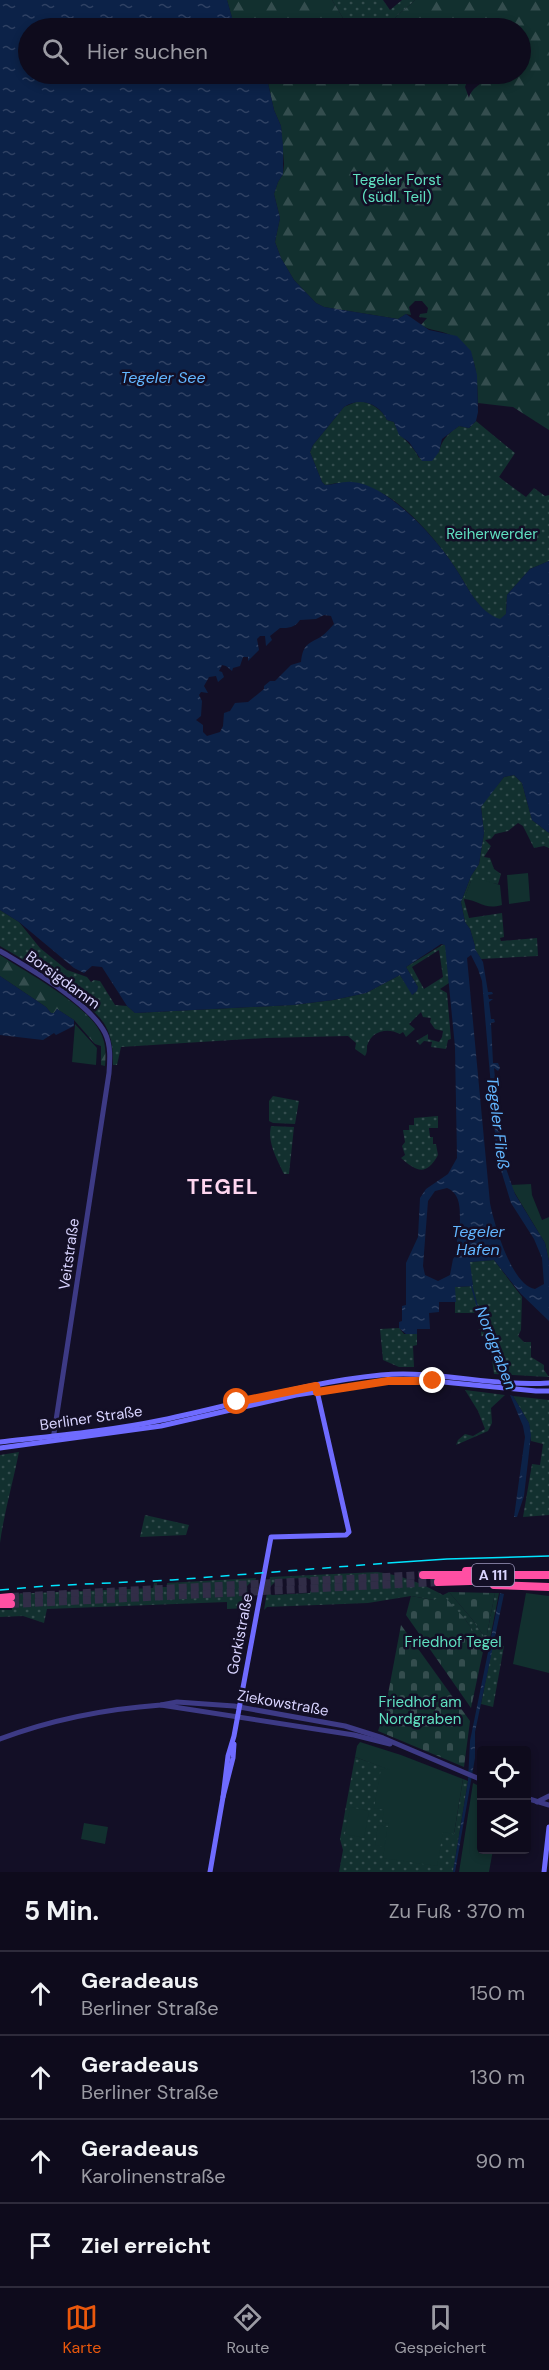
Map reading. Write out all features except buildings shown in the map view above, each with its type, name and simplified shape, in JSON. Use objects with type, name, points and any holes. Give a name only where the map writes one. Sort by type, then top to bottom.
[{"type":"highway","points":[[438,1578],[486,1569],[549,1570]]},
{"type":"highway","name":"A 111","points":[[423,1575],[447,1581],[549,1581]]},
{"type":"highway","name":"A 111","points":[[438,1578],[549,1575]]},
{"type":"highway","points":[[447,1581],[472,1585],[549,1587]]},
{"type":"highway","points":[[0,1598],[11,1601],[0,1604]]},
{"type":"main road","name":"Berliner Straße","points":[[0,1448],[162,1423],[316,1389],[381,1379],[513,1386]]},
{"type":"main road","points":[[513,1386],[549,1383]]},
{"type":"main road","points":[[513,1386],[549,1395]]},
{"type":"main road","name":"Gorkistraße","points":[[210,1872],[223,1797],[234,1758],[234,1736],[271,1537],[346,1535],[350,1532],[316,1389]]},
{"type":"main road","points":[[536,1391],[549,1391]]},
{"type":"main road","name":"Berliner Straße","points":[[0,1442],[23,1443]]},
{"type":"main road","points":[[544,1872],[549,1827]]},
{"type":"street","name":"Borsigdamm","points":[[0,951],[91,1013],[108,1040],[109,1070]]},
{"type":"street","name":"Veitstraße","points":[[54,1439],[109,1070]]},
{"type":"street","name":"Ziekowstraße","points":[[161,1705],[169,1702],[187,1702],[240,1707],[349,1727],[383,1738],[397,1746],[477,1778]]},
{"type":"street","name":"Ziekowstraße","points":[[0,1739],[48,1723],[97,1711],[161,1705],[354,1735],[397,1746]]},
{"type":"street","points":[[537,1802],[549,1796]]},
{"type":"street","points":[[531,1800],[549,1805]]},
{"type":"green space","points":[[227,0],[332,0],[343,18],[232,18]]},
{"type":"green space","points":[[332,0],[383,0],[390,10],[402,0],[415,0],[396,18],[343,18]]},
{"type":"green space","name":"Tegeler Forst (südl. Teil)","points":[[415,0],[549,0],[549,430],[513,407],[478,403],[476,372],[470,353],[458,339],[421,325],[427,318],[419,317],[420,314],[427,313],[428,308],[422,301],[415,301],[409,307],[411,315],[406,314],[398,319],[324,307],[316,303],[294,280],[275,242],[280,218],[274,194],[283,174],[284,164],[281,126],[274,110],[268,84],[466,84],[469,98],[480,84],[531,84],[531,18],[396,18]]},
{"type":"green space","name":"Reiherwerder","points":[[358,401],[375,407],[387,420],[394,422],[399,433],[419,458],[439,452],[444,440],[459,426],[469,428],[476,421],[515,453],[499,477],[526,497],[534,488],[545,496],[549,495],[549,561],[530,569],[507,595],[506,614],[500,620],[480,605],[442,549],[400,505],[389,497],[370,489],[339,483],[325,485],[322,482],[310,452],[313,445],[344,407]]},
{"type":"green space","points":[[514,775],[522,783],[532,820],[549,833],[549,848],[544,846],[534,848],[523,826],[518,823],[508,831],[495,834],[491,839],[485,840],[491,846],[484,857],[490,858],[494,869],[501,874],[498,884],[471,881],[464,900],[469,918],[502,913],[504,937],[500,938],[501,941],[537,938],[538,956],[481,959],[475,949],[470,929],[465,922],[461,902],[471,876],[479,864],[484,833],[481,807],[504,777]]},
{"type":"green space","points":[[528,873],[530,901],[509,904],[507,875]]},
{"type":"green space","points":[[476,878],[500,885],[502,905],[486,906],[464,899],[471,881]]},
{"type":"green space","points":[[0,910],[19,922],[40,948],[67,970],[87,977],[91,982],[100,981],[115,1005],[127,1006],[135,1013],[293,1005],[333,1000],[366,993],[400,975],[413,995],[418,987],[406,967],[444,944],[449,983],[440,989],[447,993],[451,1039],[448,1040],[446,1049],[431,1047],[432,1042],[424,1041],[420,1045],[416,1041],[428,1034],[428,1039],[439,1042],[443,1031],[435,1029],[430,1022],[431,1018],[423,1017],[421,1012],[409,1024],[415,1029],[406,1037],[403,1032],[400,1034],[385,1031],[372,1037],[365,1056],[355,1049],[356,1043],[348,1036],[266,1038],[121,1047],[117,1065],[113,1065],[109,1034],[97,1015],[57,982],[0,946]],"holes":[[[439,950],[443,977],[424,989],[412,967]]]},
{"type":"green space","points":[[0,955],[54,989],[92,1020],[103,1038],[105,1066],[101,1065],[101,1046],[95,1044],[74,1020],[57,1009],[51,1013],[46,1007],[0,976]]},
{"type":"green space","points":[[75,1024],[97,1048],[96,1065],[72,1062]]},
{"type":"green space","points":[[273,1096],[299,1101],[295,1124],[269,1121],[269,1101]]},
{"type":"green space","points":[[438,1116],[438,1128],[429,1128],[430,1137],[433,1137],[433,1144],[436,1144],[438,1155],[429,1167],[416,1169],[401,1158],[405,1155],[402,1146],[405,1142],[403,1130],[409,1130],[409,1125],[414,1125],[414,1118]]},
{"type":"green space","points":[[271,1126],[294,1127],[289,1174],[284,1174],[273,1150],[270,1138]]},
{"type":"green space","points":[[531,1184],[532,1195],[542,1220],[549,1217],[549,1261],[545,1243],[510,1185]]},
{"type":"green space","points":[[494,1260],[522,1297],[521,1330],[518,1336],[524,1342],[531,1342],[531,1357],[544,1365],[544,1370],[549,1377],[494,1374],[489,1337],[481,1336],[481,1330],[478,1329],[481,1329],[481,1324],[478,1323],[477,1313],[455,1313],[455,1287],[473,1286],[469,1262]]},
{"type":"green space","points":[[399,1328],[404,1334],[417,1334],[417,1345],[413,1346],[414,1367],[399,1367],[383,1360],[380,1329]]},
{"type":"green space","points":[[465,1390],[505,1395],[491,1408],[492,1423],[488,1431],[456,1445],[465,1434],[473,1436],[485,1429],[478,1411]]},
{"type":"green space","points":[[513,1396],[549,1400],[549,1515],[523,1517],[532,1464],[540,1465],[543,1444],[531,1441],[529,1423]]},
{"type":"green space","points":[[19,1452],[6,1509],[0,1543],[0,1455]]},
{"type":"green space","points":[[145,1515],[189,1525],[186,1535],[140,1537]]},
{"type":"green space","points":[[377,1572],[411,1580],[443,1595],[449,1592],[486,1639],[495,1593],[499,1593],[488,1649],[484,1648],[465,1619],[434,1600],[411,1596],[368,1603],[267,1607],[264,1610],[267,1592],[272,1595],[310,1593],[313,1590],[312,1580],[307,1578],[274,1579],[276,1581],[268,1589],[270,1577]]},
{"type":"green space","points":[[256,1578],[255,1582],[247,1586],[248,1600],[251,1603],[250,1610],[248,1608],[227,1609],[227,1602],[47,1609],[44,1623],[23,1616],[0,1617],[0,1610],[12,1610],[11,1594],[153,1588],[154,1583],[157,1583],[157,1587],[167,1587],[167,1583]]},
{"type":"green space","points":[[449,1592],[495,1593],[486,1639],[472,1619]]},
{"type":"green space","points":[[526,1593],[549,1596],[549,1673],[513,1664]]},
{"type":"green space","name":"Friedhof Tegel","points":[[443,1595],[465,1619],[484,1647],[471,1708],[406,1615],[411,1596],[434,1600]]},
{"type":"green space","name":"Friedhof am Nordgraben","points":[[401,1625],[470,1721],[464,1767],[378,1731],[385,1710]]},
{"type":"green space","points":[[493,1644],[504,1646],[493,1707],[481,1704]]},
{"type":"green space","points":[[360,1742],[463,1779],[454,1834],[443,1832],[437,1866],[383,1858],[387,1830],[384,1847],[375,1845],[378,1825],[388,1827],[389,1824],[382,1822],[384,1810],[374,1808],[381,1769],[390,1770],[355,1757]]},
{"type":"green space","points":[[355,1757],[392,1770],[454,1834],[463,1779],[468,1781],[453,1872],[339,1872],[343,1850],[340,1839]]},
{"type":"green space","points":[[473,1783],[477,1785],[477,1854],[492,1854],[489,1872],[459,1872]]},
{"type":"green space","points":[[350,1807],[369,1811],[364,1838],[345,1834]]},
{"type":"green space","points":[[84,1823],[108,1827],[105,1844],[81,1839]]},
{"type":"water","name":"Tegeler See","points":[[0,0],[227,0],[232,18],[18,18],[18,84],[268,84],[274,110],[281,126],[283,146],[283,174],[274,194],[280,218],[275,242],[294,280],[316,303],[324,307],[398,319],[406,314],[429,330],[457,336],[471,351],[477,375],[478,412],[476,421],[469,428],[459,426],[442,439],[439,452],[432,461],[422,461],[409,442],[399,435],[394,422],[387,420],[375,406],[363,402],[344,407],[313,445],[310,452],[325,485],[352,482],[366,485],[381,492],[411,515],[437,543],[469,591],[492,616],[500,619],[506,614],[507,595],[530,569],[549,561],[549,833],[532,820],[522,783],[514,775],[504,777],[481,807],[484,833],[479,864],[471,876],[461,902],[465,922],[470,929],[475,949],[483,962],[488,992],[493,994],[488,995],[489,999],[493,999],[489,1002],[491,1019],[495,1022],[491,1023],[493,1063],[498,1063],[500,1068],[498,1071],[494,1068],[503,1160],[515,1194],[545,1243],[549,1261],[549,1321],[521,1294],[494,1260],[470,1262],[473,1286],[455,1287],[456,1302],[439,1302],[439,1312],[429,1313],[430,1329],[417,1329],[417,1334],[406,1334],[399,1328],[399,1322],[402,1321],[402,1306],[406,1305],[406,1263],[418,1237],[420,1198],[426,1189],[448,1174],[457,1158],[455,1047],[445,945],[441,944],[406,967],[418,987],[412,995],[400,975],[366,993],[333,1000],[293,1005],[135,1013],[127,1006],[102,967],[92,966],[84,973],[74,968],[19,922],[0,910]],"holes":[[[324,615],[331,616],[334,624],[322,636],[307,645],[301,662],[291,665],[248,702],[235,703],[230,711],[224,713],[220,732],[207,736],[203,732],[203,725],[196,720],[201,716],[202,701],[199,695],[201,692],[208,693],[204,686],[209,677],[216,676],[218,682],[224,677],[219,671],[222,665],[232,671],[233,668],[240,666],[243,657],[248,657],[248,661],[259,650],[257,639],[260,636],[265,636],[266,646],[272,640],[270,636],[280,628],[291,627],[300,620],[316,619]],[[471,955],[482,981],[497,1157],[511,1203],[534,1239],[542,1258],[544,1284],[535,1289],[519,1277],[505,1253],[490,1203],[467,958]],[[447,1188],[452,1191],[458,1201],[460,1233],[457,1237],[457,1254],[453,1259],[450,1275],[438,1281],[425,1275],[423,1266],[428,1201],[435,1191]]]},
{"type":"water","points":[[0,976],[46,1007],[51,1013],[57,1009],[74,1020],[74,1026],[56,1035],[54,1033],[43,1040],[0,1035]]},
{"type":"water","points":[[510,1395],[513,1396],[529,1423],[531,1435],[524,1496],[517,1517],[514,1517],[525,1437],[523,1426]]},
{"type":"water","points":[[500,1593],[504,1594],[475,1732],[475,1758],[455,1872],[453,1872],[468,1781],[470,1741]]},
{"type":"waterway","name":"Nordgraben","points":[[471,1284],[507,1381]]},
{"type":"tunnel","points":[[11,1597],[423,1575]]},
{"type":"tunnel","points":[[11,1604],[438,1582]]},
{"type":"tram line","points":[[388,1563],[549,1556]]},
{"type":"railway","points":[[0,1590],[172,1580],[388,1563]]},
{"type":"district","name":"TEGEL","points":[[223,1187]]},
{"type":"route","points":[[237,1402],[316,1386],[317,1392],[388,1381],[433,1381]]},
{"type":"water label","name":"Tegeler Fließ","points":[[498,1123]]},
{"type":"water label","name":"Tegeler Hafen","points":[[478,1240]]}]
